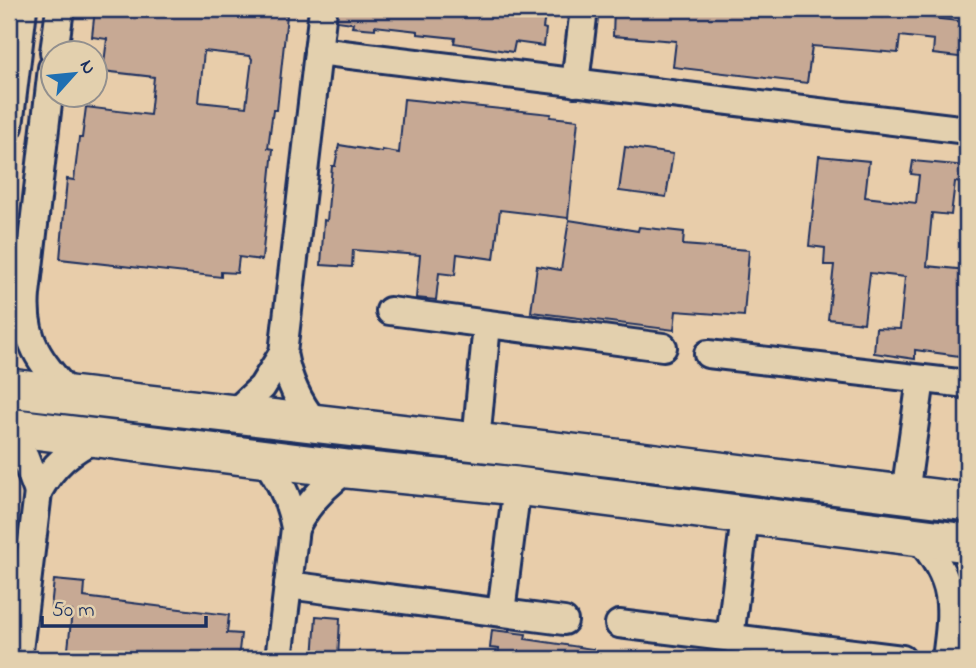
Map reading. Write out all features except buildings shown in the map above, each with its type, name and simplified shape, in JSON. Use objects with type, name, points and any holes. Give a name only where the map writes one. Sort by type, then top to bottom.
[{"type":"main road","points":[[9,388],[632,460],[967,502]]},
{"type":"main road","points":[[9,429],[517,486],[745,517],[967,543]]},
{"type":"main road","points":[[517,486],[545,478],[627,484],[632,482],[637,474],[632,460]]},
{"type":"street","points":[[9,126],[13,54],[23,9]]},
{"type":"street","points":[[56,38],[60,9]]},
{"type":"street","points":[[315,423],[305,411],[290,383],[283,353],[323,9]]},
{"type":"street","points":[[575,83],[584,9]]},
{"type":"street","points":[[318,51],[967,130]]},
{"type":"street","points":[[9,346],[17,342],[25,321],[47,108]]},
{"type":"street","points":[[390,312],[663,346]]},
{"type":"street","points":[[25,321],[36,354],[70,395]]},
{"type":"street","points":[[476,442],[487,324]]},
{"type":"street","points":[[233,414],[262,387],[283,353]]},
{"type":"street","points":[[708,354],[967,384]]},
{"type":"street","points":[[905,494],[921,379]]},
{"type":"street","points":[[9,429],[25,458],[38,492]]},
{"type":"street","points":[[18,659],[38,492],[48,473],[62,458],[80,445],[99,437]]},
{"type":"street","points":[[262,458],[281,484],[295,528],[279,659]]},
{"type":"street","points":[[295,528],[317,494],[348,469]]},
{"type":"street","points":[[500,612],[517,486]]},
{"type":"street","points":[[730,638],[745,517]]},
{"type":"street","points":[[919,538],[933,554],[950,593],[952,614],[946,659]]},
{"type":"street","points":[[952,614],[967,582]]},
{"type":"street","points":[[288,585],[564,621]]},
{"type":"street","points":[[619,624],[902,659]]}]
